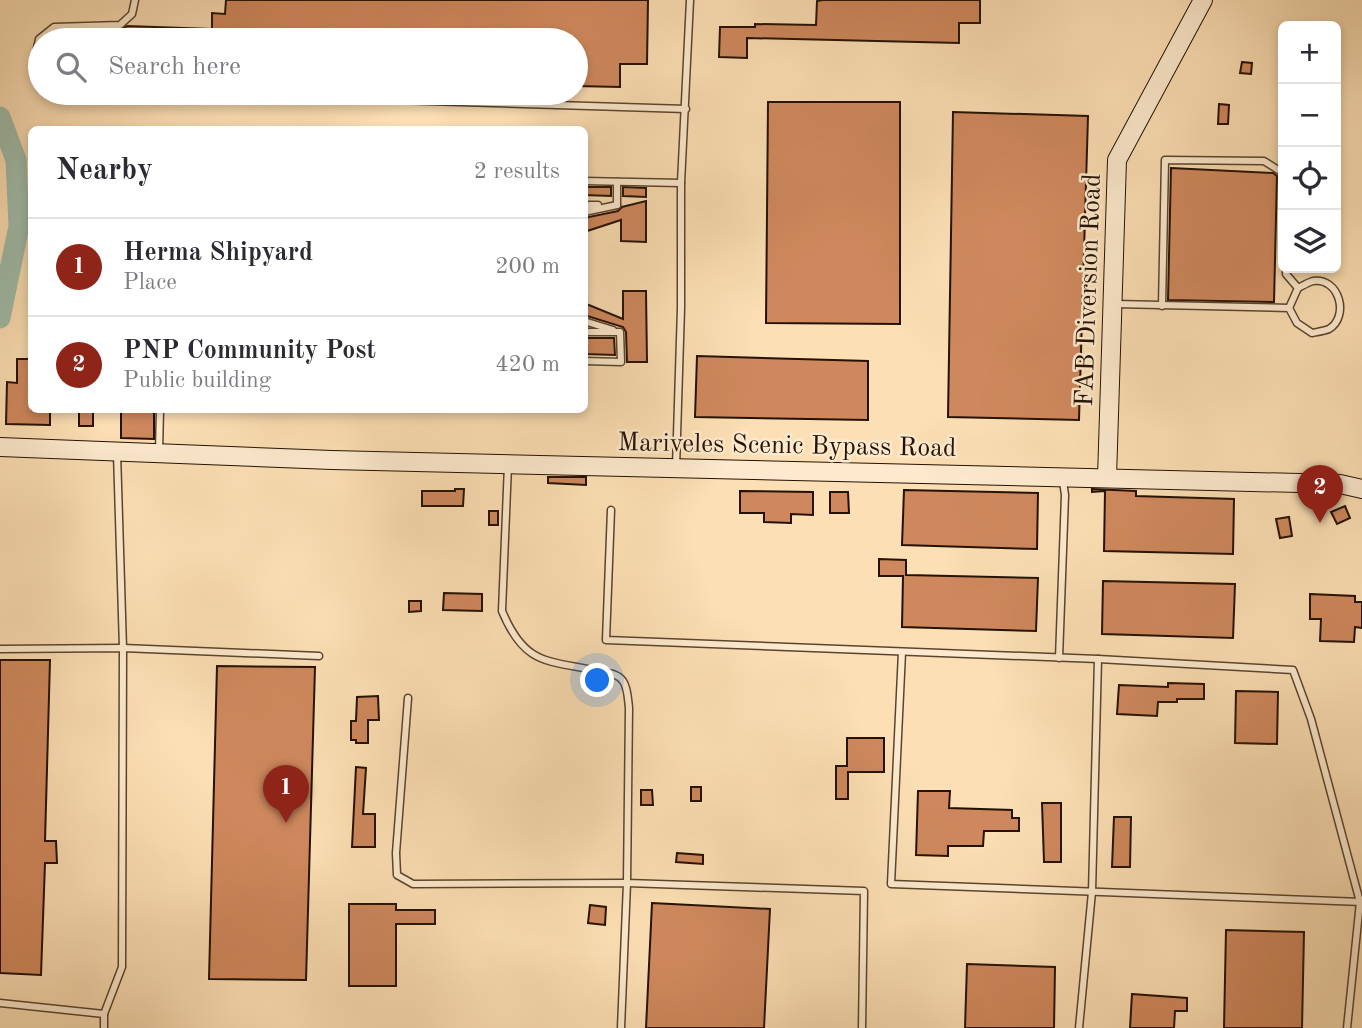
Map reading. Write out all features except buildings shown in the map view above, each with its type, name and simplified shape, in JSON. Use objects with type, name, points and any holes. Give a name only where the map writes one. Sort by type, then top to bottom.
[{"type":"main road","name":"FAB Diversion Road","points":[[1107,478],[1117,160],[1203,0]]},
{"type":"main road","name":"Mariveles Scenic Bypass Road","points":[[0,447],[508,464],[1340,484],[1362,489]]},
{"type":"lane","points":[[53,28],[120,25],[132,14],[135,0]]},
{"type":"lane","points":[[676,468],[681,308],[681,183],[690,0]]},
{"type":"lane","points":[[557,105],[686,109]]},
{"type":"lane","points":[[1161,306],[1165,160],[1264,161],[1278,170]]},
{"type":"lane","points":[[588,181],[681,183]]},
{"type":"lane","points":[[617,182],[617,205]]},
{"type":"lane","points":[[588,205],[617,205]]},
{"type":"lane","points":[[588,211],[617,205]]},
{"type":"lane","points":[[1286,273],[1298,288]]},
{"type":"lane","points":[[1313,281],[1325,282],[1338,294],[1341,309],[1338,320],[1328,330],[1312,333],[1297,323],[1289,309],[1298,288],[1313,281]]},
{"type":"lane","points":[[1113,304],[1289,309]]},
{"type":"lane","points":[[588,322],[621,332]]},
{"type":"lane","points":[[588,332],[621,332]]},
{"type":"lane","points":[[588,361],[621,362],[621,332]]},
{"type":"lane","points":[[158,453],[160,413]]},
{"type":"lane","points":[[104,1028],[104,1014],[122,967],[123,648],[117,451]]},
{"type":"lane","points":[[508,464],[502,611],[511,632],[525,649],[539,660],[615,674],[625,683],[629,708],[627,883],[621,1028]]},
{"type":"lane","points":[[1059,658],[1065,495],[1062,476]]},
{"type":"lane","points":[[611,510],[606,640],[1098,659],[1293,670],[1311,719],[1361,902],[1347,1028]]},
{"type":"lane","points":[[0,649],[123,648],[319,656]]},
{"type":"lane","points":[[902,652],[891,884],[1361,902]]},
{"type":"lane","points":[[1079,1028],[1092,892],[1098,659]]},
{"type":"lane","points":[[408,698],[396,853],[397,875],[413,884],[627,883],[864,891],[862,1028]]},
{"type":"lane","points":[[0,1003],[104,1014]]},
{"type":"waterway","points":[[0,117],[16,160],[19,226],[0,318]]},
{"type":"place","name":"PNP Community Post","points":[[1320,523]]},
{"type":"place","name":"Herma Shipyard","points":[[286,823]]}]
